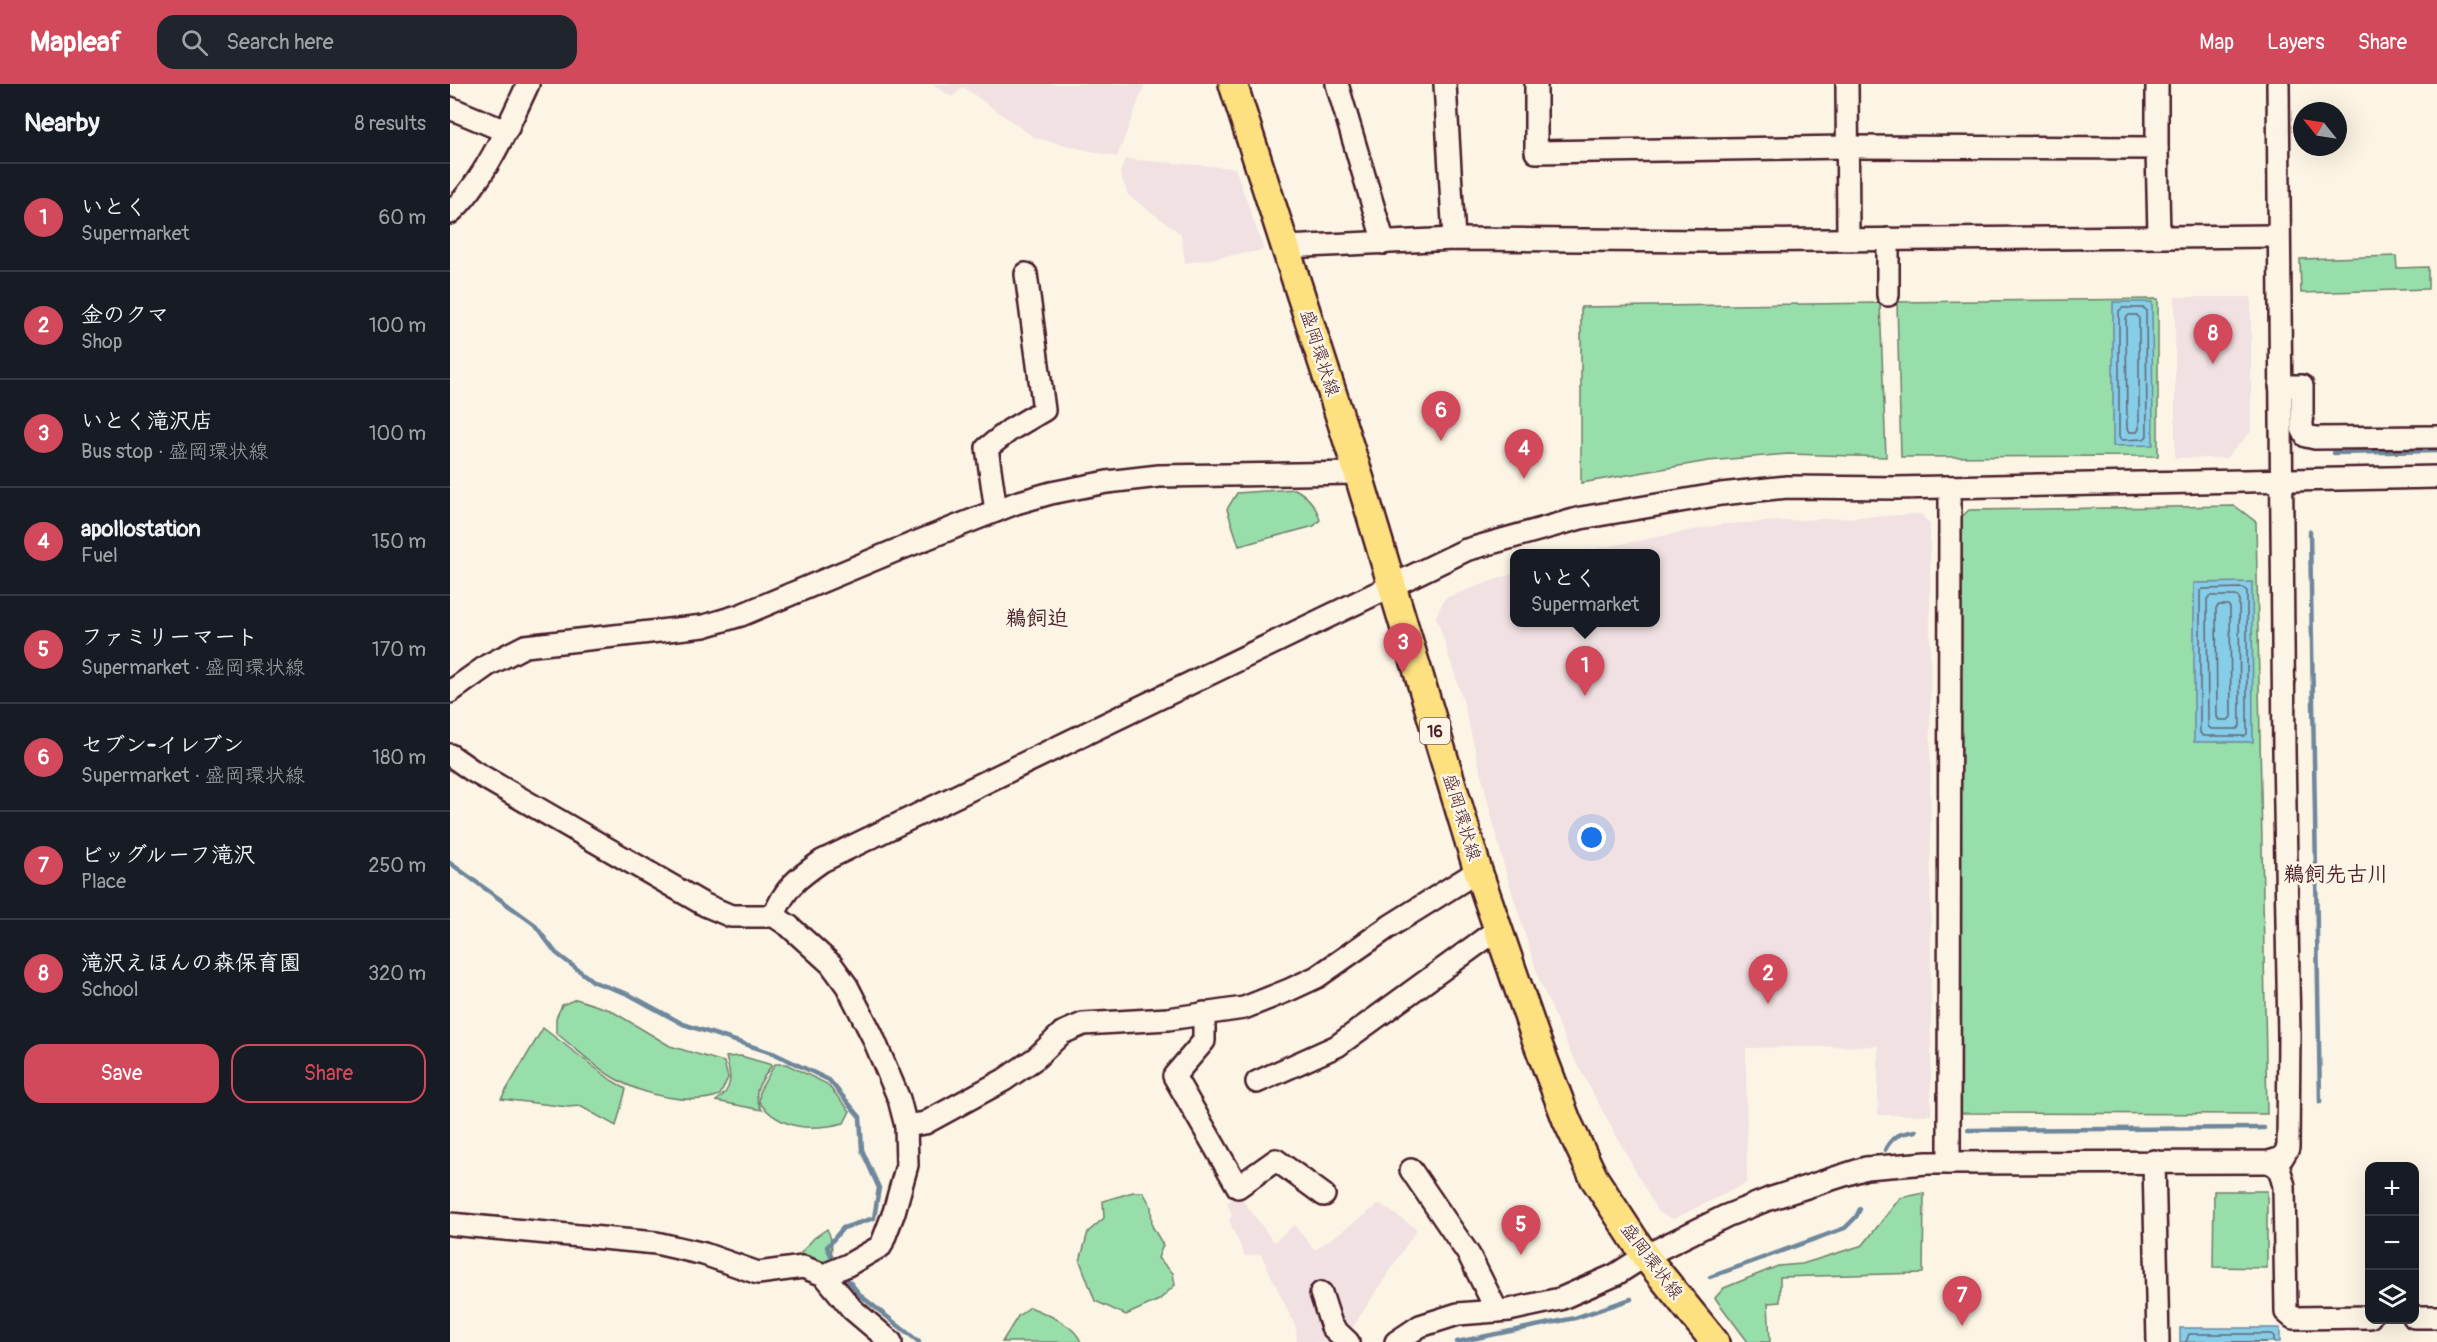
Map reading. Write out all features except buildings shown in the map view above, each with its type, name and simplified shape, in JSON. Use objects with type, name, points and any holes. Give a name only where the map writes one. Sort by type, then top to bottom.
[{"type":"main road","name":"盛岡環状線","points":[[1233,84],[1358,473],[1478,871],[1567,1121],[1594,1178],[1645,1256],[1715,1342]]},
{"type":"street","points":[[450,213],[482,171],[508,128],[528,84]]},
{"type":"street","points":[[1337,84],[1384,243]]},
{"type":"street","points":[[1445,84],[1454,239]]},
{"type":"street","points":[[1536,84],[1536,152],[1847,147],[2157,148]]},
{"type":"street","points":[[1847,84],[1848,239]]},
{"type":"street","points":[[2157,84],[2159,236]]},
{"type":"street","points":[[1396,1342],[1420,1326],[1458,1314],[1497,1311],[1560,1299],[1615,1275],[1645,1256],[1726,1216],[1866,1168],[1949,1163],[2269,1162],[2282,1158],[2288,1148],[2289,1036],[2278,84]]},
{"type":"street","points":[[450,108],[498,128],[508,128]]},
{"type":"street","points":[[1287,247],[1454,239],[1711,241],[2278,236]]},
{"type":"street","points":[[1888,239],[1888,295]]},
{"type":"street","points":[[996,511],[987,448],[1010,430],[1044,410],[1026,274]]},
{"type":"street","points":[[2280,386],[2302,386],[2302,428],[2306,436],[2315,438],[2437,437]]},
{"type":"street","points":[[450,692],[488,665],[525,646],[704,626],[741,615],[996,511],[1051,493],[1107,482],[1159,476],[1358,473]]},
{"type":"street","points":[[774,916],[779,901],[796,878],[822,861],[1102,724],[1392,587],[1466,549],[1581,518],[1720,494],[1786,487],[1950,487],[2437,477]]},
{"type":"street","points":[[1949,1163],[1950,487]]},
{"type":"street","points":[[450,755],[473,771],[705,905],[731,916],[774,916],[789,926],[831,964],[847,986],[872,1035],[894,1088],[906,1126],[907,1165],[894,1212],[880,1246],[834,1271],[803,1267],[758,1273],[704,1254],[656,1244],[450,1224]]},
{"type":"street","points":[[906,1126],[925,1123],[1004,1080],[1036,1058],[1062,1033],[1083,1024],[1168,1019],[1244,1008],[1317,977],[1390,926],[1478,871]]},
{"type":"street","points":[[1257,1082],[1337,1046],[1498,929]]},
{"type":"street","points":[[1204,1014],[1204,1041],[1174,1076],[1238,1187],[1276,1160],[1324,1195]]},
{"type":"street","points":[[2154,1161],[2158,1342]]},
{"type":"street","points":[[2269,1162],[2279,1168],[2284,1186],[2286,1312],[2293,1318],[2365,1317]]},
{"type":"street","points":[[1411,1170],[1468,1254],[1497,1311]]},
{"type":"street","points":[[834,1271],[852,1309],[891,1342]]},
{"type":"street","points":[[1321,1293],[1332,1327],[1348,1342]]},
{"type":"street","points":[[2419,1317],[2437,1317]]},
{"type":"shaded area","points":[[933,84],[1145,84],[1117,157],[1035,138],[963,87],[952,97]]},
{"type":"shaded area","points":[[1125,159],[1235,168],[1264,250],[1185,263],[1181,234],[1128,195],[1120,173]]},
{"type":"shaded area","points":[[2175,297],[2251,297],[2251,432],[2226,458],[2175,458]]},
{"type":"shaded area","points":[[1921,514],[1930,525],[1931,1115],[1878,1115],[1878,1046],[1746,1048],[1747,1183],[1673,1219],[1658,1212],[1570,1051],[1540,982],[1504,866],[1462,697],[1436,616],[1445,598],[1510,574],[1510,627],[1660,627],[1660,549],[1596,549],[1724,524]]},
{"type":"shaded area","points":[[1238,1194],[1274,1242],[1294,1225],[1315,1250],[1380,1204],[1417,1229],[1343,1342],[1297,1342],[1296,1328],[1261,1254],[1245,1256],[1229,1221],[1232,1215],[1227,1203]]},
{"type":"green space","points":[[2396,256],[2397,268],[2428,267],[2428,289],[2301,293],[2300,259]]},
{"type":"green space","points":[[2158,299],[2158,456],[1901,457],[1897,302]]},
{"type":"green space","points":[[1880,303],[1886,457],[1788,454],[1708,461],[1581,483],[1581,307]]},
{"type":"green space","points":[[1295,489],[1311,502],[1320,520],[1314,526],[1239,546],[1227,509],[1237,493]]},
{"type":"green space","points":[[2235,506],[2256,522],[2267,1114],[1960,1113],[1959,519],[1969,510]]},
{"type":"green space","points":[[576,999],[610,1010],[670,1046],[724,1062],[728,1078],[720,1095],[695,1099],[666,1097],[625,1084],[607,1073],[556,1033],[556,1018],[562,1005]]},
{"type":"green space","points":[[543,1028],[626,1089],[616,1126],[580,1106],[568,1107],[501,1099]]},
{"type":"green space","points":[[741,1056],[772,1065],[758,1087],[757,1097],[762,1110],[716,1101],[726,1092],[730,1081],[726,1057]]},
{"type":"green space","points":[[775,1064],[786,1064],[827,1084],[850,1111],[844,1123],[820,1127],[797,1126],[777,1118],[768,1111],[759,1102],[760,1090]]},
{"type":"green space","points":[[2214,1191],[2267,1191],[2267,1268],[2213,1267]]},
{"type":"green space","points":[[1133,1192],[1143,1192],[1151,1206],[1152,1226],[1163,1245],[1158,1258],[1173,1273],[1175,1285],[1159,1300],[1126,1315],[1095,1301],[1080,1261],[1088,1232],[1104,1218],[1103,1201]]},
{"type":"green space","points":[[1924,1193],[1923,1273],[1780,1277],[1780,1302],[1768,1303],[1770,1342],[1748,1342],[1715,1298],[1724,1288],[1778,1266],[1802,1264],[1863,1245],[1900,1198]]},
{"type":"green space","points":[[827,1229],[832,1248],[829,1266],[808,1262],[798,1256],[814,1238]]},
{"type":"green space","points":[[1030,1307],[1067,1325],[1081,1342],[1002,1342],[1018,1316]]},
{"type":"water","points":[[2113,302],[2152,302],[2153,445],[2113,446]]},
{"type":"water","points":[[2252,582],[2253,742],[2194,742],[2194,583]]},
{"type":"water","points":[[2180,1328],[2280,1328],[2280,1342],[2180,1342]]},
{"type":"waterway","points":[[2334,453],[2437,451]]},
{"type":"waterway","points":[[2310,531],[2320,1102]]},
{"type":"waterway","points":[[450,863],[534,924],[556,953],[594,982],[628,994],[683,1024],[775,1054],[829,1080],[860,1117],[862,1150],[879,1188],[874,1218],[843,1228],[827,1247],[835,1263]]},
{"type":"waterway","points":[[1968,1130],[2264,1128]]},
{"type":"waterway","points":[[1885,1150],[1897,1136],[1916,1131]]},
{"type":"waterway","points":[[1710,1277],[1845,1228],[1856,1217],[1860,1209]]},
{"type":"waterway","points":[[843,1274],[861,1296],[919,1342]]},
{"type":"waterway","points":[[1457,1342],[1575,1318],[1631,1299]]},
{"type":"place","name":"滝沢えほんの森保育園","points":[[2213,364]]},
{"type":"place","name":"セブン-イレブン","points":[[1441,441]]},
{"type":"place","name":"apollostation","points":[[1524,479]]},
{"type":"place","name":"いとく滝沢店","points":[[1403,673]]},
{"type":"place","name":"いとく","points":[[1585,696]]},
{"type":"place","name":"金のクマ","points":[[1768,1004]]},
{"type":"place","name":"ファミリーマート","points":[[1521,1255]]},
{"type":"place","name":"ビッグルーフ滝沢","points":[[1962,1326]]},
{"type":"district","name":"鵜飼迫","points":[[1037,618]]},
{"type":"district","name":"鵜飼先古川","points":[[2336,874]]}]
